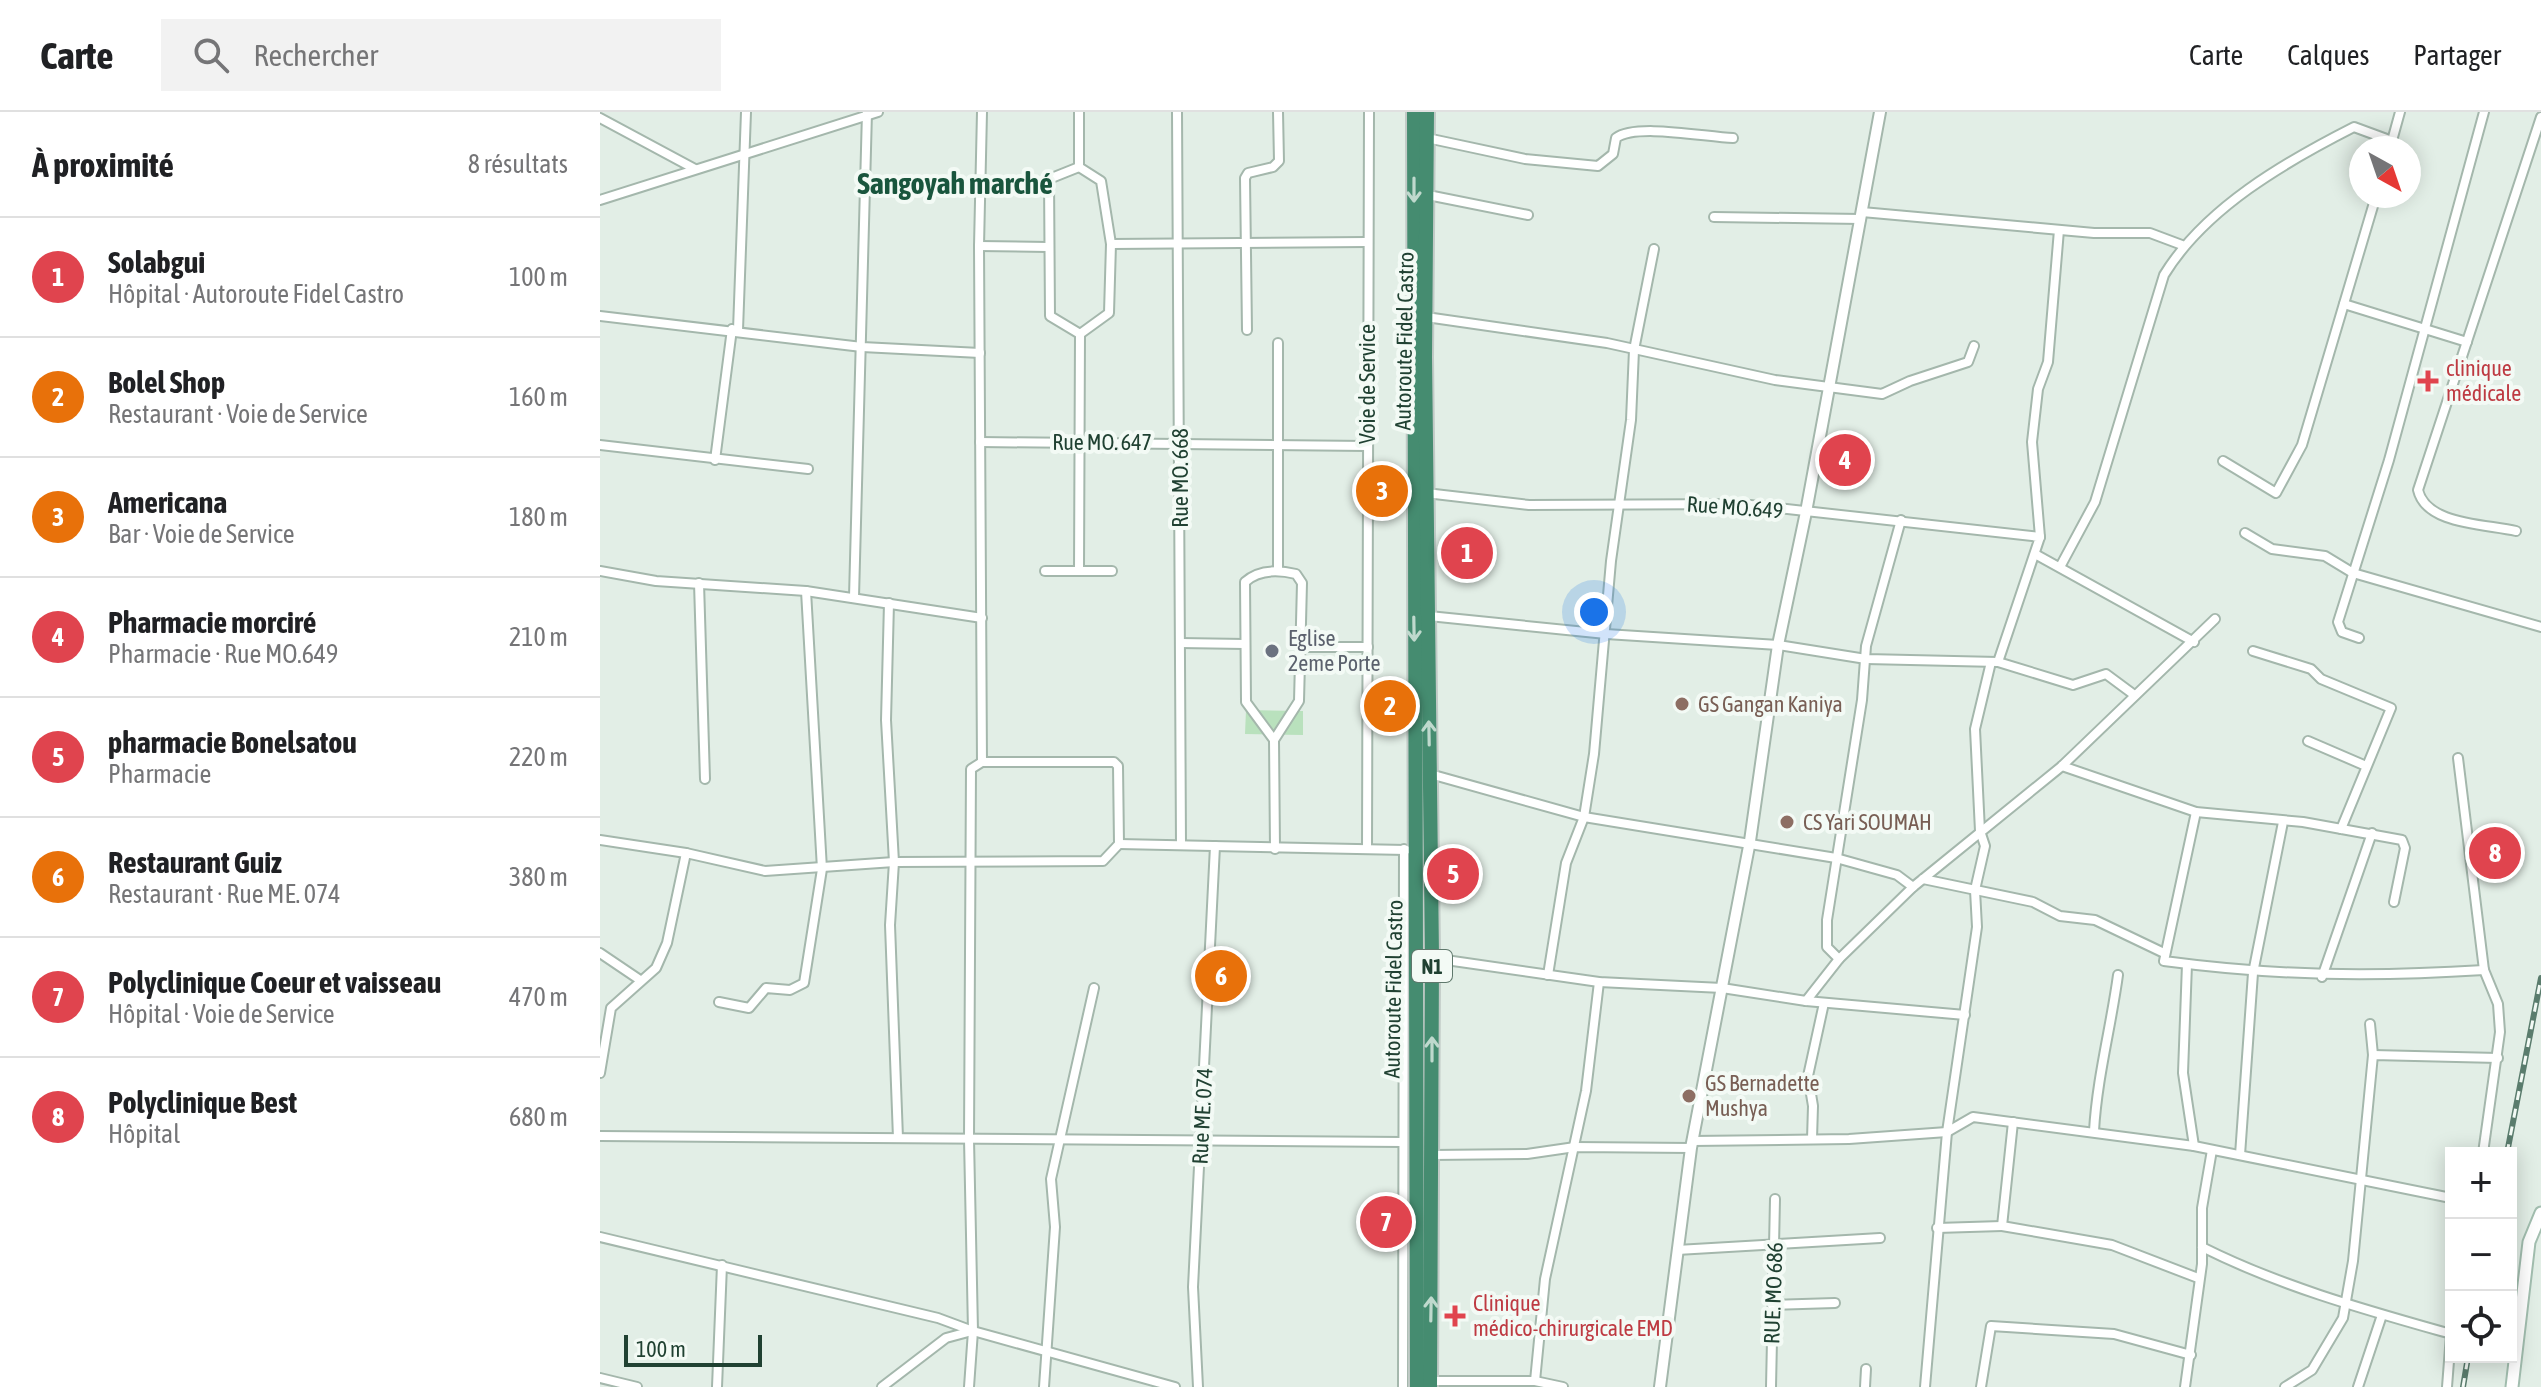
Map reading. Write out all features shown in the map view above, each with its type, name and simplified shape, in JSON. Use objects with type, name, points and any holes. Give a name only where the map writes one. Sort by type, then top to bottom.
[{"type":"highway","name":"Autoroute Fidel Castro","points":[[1414,112],[1409,1340],[1426,1385]]},
{"type":"highway","name":"Autoroute Fidel Castro","points":[[1426,1385],[1432,1155],[1429,616],[1425,493],[1427,112]]},
{"type":"main road","points":[[2512,1387],[2529,1242],[2541,1213]]},
{"type":"street","points":[[715,460],[735,330],[746,112]]},
{"type":"street","points":[[600,200],[878,112]]},
{"type":"street","points":[[982,112],[979,246],[982,762]]},
{"type":"street","points":[[1079,112],[1079,167]]},
{"type":"street","name":"Rue MO. 668","points":[[1177,112],[1181,844]]},
{"type":"street","points":[[1247,330],[1245,178],[1248,173],[1273,167],[1279,161],[1278,112]]},
{"type":"street","name":"Voie de Service","points":[[1367,849],[1369,112]]},
{"type":"street","points":[[1660,1387],[1692,1145],[1750,841],[1778,645],[1830,389],[1880,112]]},
{"type":"street","points":[[2393,136],[2400,112]]},
{"type":"street","points":[[2359,638],[2342,632],[2338,622],[2389,460],[2422,330],[2484,112]]},
{"type":"street","points":[[854,597],[867,114]]},
{"type":"street","points":[[2516,531],[2432,513],[2420,501],[2418,490],[2541,117]]},
{"type":"street","points":[[600,118],[695,169]]},
{"type":"street","points":[[2060,567],[2095,502],[2164,275],[2182,245],[2255,185],[2311,149],[2354,127],[2374,136]]},
{"type":"street","points":[[1427,138],[1525,159],[1598,166],[1613,154],[1616,138],[1622,134],[1663,132],[1733,138]]},
{"type":"street","points":[[1079,167],[1101,181],[1111,244],[1109,313],[1080,334]]},
{"type":"street","points":[[1079,167],[1049,179],[1048,247],[1050,316],[1080,334]]},
{"type":"street","points":[[1428,195],[1528,215]]},
{"type":"street","points":[[2223,461],[2276,493],[2302,445],[2372,208]]},
{"type":"street","points":[[1714,217],[1861,216],[2150,233],[2182,245]]},
{"type":"street","points":[[1925,1387],[1947,1132],[1977,927],[1975,890],[1985,846],[1980,831],[1975,729],[1995,662],[2039,539],[2032,442],[2038,389],[2048,362],[2059,230]]},
{"type":"street","points":[[1111,244],[1367,242]]},
{"type":"street","points":[[979,246],[1048,247]]},
{"type":"street","points":[[1548,975],[1566,863],[1584,817],[1631,420],[1634,350],[1654,249]]},
{"type":"street","points":[[2344,304],[2467,342]]},
{"type":"street","points":[[600,316],[862,347],[980,353]]},
{"type":"street","points":[[1426,317],[1607,343],[1830,389],[1882,394],[1910,381],[1968,362],[1974,346]]},
{"type":"street","points":[[1079,571],[1080,334]]},
{"type":"street","points":[[1278,343],[1278,570]]},
{"type":"street","name":"Rue MO. 647","points":[[980,442],[1367,446]]},
{"type":"street","points":[[600,445],[808,469]]},
{"type":"street","name":"Rue MO.649","points":[[1425,493],[1529,505],[1741,504],[1901,520],[2039,539]]},
{"type":"street","points":[[1839,959],[1827,947],[1836,858],[1875,609],[1901,520]]},
{"type":"street","points":[[2245,533],[2272,549],[2325,556],[2353,573],[2541,627]]},
{"type":"street","points":[[2035,554],[2194,642]]},
{"type":"street","points":[[1274,740],[1246,702],[1245,582],[1255,575],[1278,570],[1296,574],[1302,583],[1299,701],[1274,740],[1275,849]]},
{"type":"street","points":[[600,571],[656,581],[806,591],[982,618]]},
{"type":"street","points":[[1045,571],[1112,571]]},
{"type":"street","points":[[699,583],[705,779]]},
{"type":"street","points":[[719,1002],[749,1008],[766,988],[790,990],[804,983],[822,869],[806,591]]},
{"type":"street","points":[[889,603],[886,720],[894,862],[890,925],[898,1138]]},
{"type":"street","points":[[1429,616],[1606,634],[1778,645],[1866,659],[1995,662],[2073,685],[2106,674],[2133,694]]},
{"type":"street","points":[[1806,1001],[1839,959],[1913,887],[2062,766],[2133,694],[2194,642],[2215,619]]},
{"type":"street","points":[[1180,643],[1245,644]]},
{"type":"street","points":[[1301,647],[1368,647]]},
{"type":"street","points":[[2253,651],[2311,669],[2321,679],[2391,708],[2341,829]]},
{"type":"street","points":[[2308,741],[2366,766]]},
{"type":"street","points":[[2458,758],[2484,970],[2498,1004],[2498,1058],[2484,1147]]},
{"type":"street","points":[[600,840],[686,853],[765,871],[894,862],[972,863],[1103,861],[1119,844],[1118,766],[1114,762],[982,762],[971,769],[972,863],[969,1139],[973,1331],[969,1387]]},
{"type":"street","points":[[2062,766],[2196,812],[2372,833],[2405,843],[2394,902]]},
{"type":"street","points":[[1430,774],[1584,817],[1750,841],[1836,858],[1897,875],[1913,887]]},
{"type":"street","points":[[2196,812],[2164,961],[2253,973],[2322,977],[2484,970]]},
{"type":"street","points":[[2240,1155],[2253,973],[2283,822]]},
{"type":"street","points":[[2322,977],[2372,833]]},
{"type":"street","points":[[1119,844],[1410,850]]},
{"type":"street","name":"Rue ME. 074","points":[[1198,1387],[1193,1287],[1215,846]]},
{"type":"street","points":[[600,1073],[611,1008],[656,968],[667,943],[686,853]]},
{"type":"street","points":[[1923,879],[2033,902],[2060,916],[2095,920],[2164,953]]},
{"type":"street","points":[[600,953],[640,980]]},
{"type":"street","points":[[1432,958],[1599,982],[1722,988],[1806,1001],[1965,1015]]},
{"type":"street","points":[[2187,964],[2183,1073],[2194,1146]]},
{"type":"street","points":[[2094,1131],[2096,1090],[2111,1031],[2118,975]]},
{"type":"street","points":[[1535,1381],[1545,1279],[1586,1091],[1599,982]]},
{"type":"street","points":[[1044,1387],[1055,1227],[1051,1179],[1094,988]]},
{"type":"street","points":[[1812,1139],[1813,1106],[1808,1076],[1824,1003]]},
{"type":"street","points":[[2285,1387],[2312,1370],[2343,1318],[2353,1261],[2373,1055],[2370,1024]]},
{"type":"street","points":[[2373,1055],[2498,1058]]},
{"type":"street","points":[[1409,1076],[1403,1142],[1409,1267]]},
{"type":"street","points":[[1432,1155],[1527,1154],[1575,1147],[1692,1145],[1947,1132],[1973,1117],[2194,1146],[2445,1197]]},
{"type":"street","points":[[2002,1226],[2013,1122]]},
{"type":"street","points":[[600,1136],[1403,1142]]},
{"type":"street","points":[[2185,1387],[2202,1247],[2202,1208],[2212,1150]]},
{"type":"street","name":"RUE. MO 686","points":[[1771,1387],[1775,1199]]},
{"type":"street","points":[[1937,1228],[2002,1226],[2112,1245],[2198,1278]]},
{"type":"street","points":[[600,1237],[938,1318],[973,1331],[1175,1387]]},
{"type":"street","points":[[1677,1250],[1880,1238]]},
{"type":"street","points":[[2202,1247],[2245,1268],[2345,1305],[2445,1332]]},
{"type":"street","points":[[717,1387],[722,1265]]},
{"type":"street","points":[[1772,1305],[1835,1303]]},
{"type":"street","points":[[2358,1387],[2382,1315]]},
{"type":"street","points":[[1981,1387],[1991,1326],[2114,1334],[2191,1355]]},
{"type":"street","points":[[882,1387],[946,1338],[973,1331]]},
{"type":"street","points":[[1403,1387],[1409,1340]]},
{"type":"street","points":[[2447,1387],[2449,1363]]},
{"type":"street","points":[[1865,1387],[1866,1369]]},
{"type":"street","points":[[600,1378],[637,1387]]},
{"type":"street","points":[[1426,1385],[1535,1381],[1563,1387]]},
{"type":"green space","points":[[1246,710],[1303,711],[1303,735],[1245,734]]},
{"type":"railway","points":[[2508,1147],[2541,978]]},
{"type":"railway","points":[[2463,1387],[2467,1363]]},
{"type":"place","name":"clinique médicale","points":[[2428,381]]},
{"type":"place","name":"Pharmacie morciré","points":[[1845,460]]},
{"type":"place","name":"Americana","points":[[1382,491]]},
{"type":"place","name":"Solabgui","points":[[1467,553]]},
{"type":"place","name":"Eglise 2eme Porte","points":[[1272,651]]},
{"type":"place","name":"GS Gangan Kaniya","points":[[1682,704]]},
{"type":"place","name":"Bolel Shop","points":[[1390,706]]},
{"type":"place","name":"CS Yari SOUMAH","points":[[1787,822]]},
{"type":"place","name":"Polyclinique Best","points":[[2495,853]]},
{"type":"place","name":"pharmacie Bonelsatou","points":[[1453,874]]},
{"type":"place","name":"Restaurant Guiz","points":[[1221,976]]},
{"type":"place","name":"GS Bernadette Mushya","points":[[1689,1096]]},
{"type":"place","name":"Polyclinique Coeur et vaisseau","points":[[1386,1222]]},
{"type":"place","name":"Clinique médico-chirurgicale EMD","points":[[1455,1316]]},
{"type":"district","name":"Sangoyah marché","points":[[955,183]]}]
